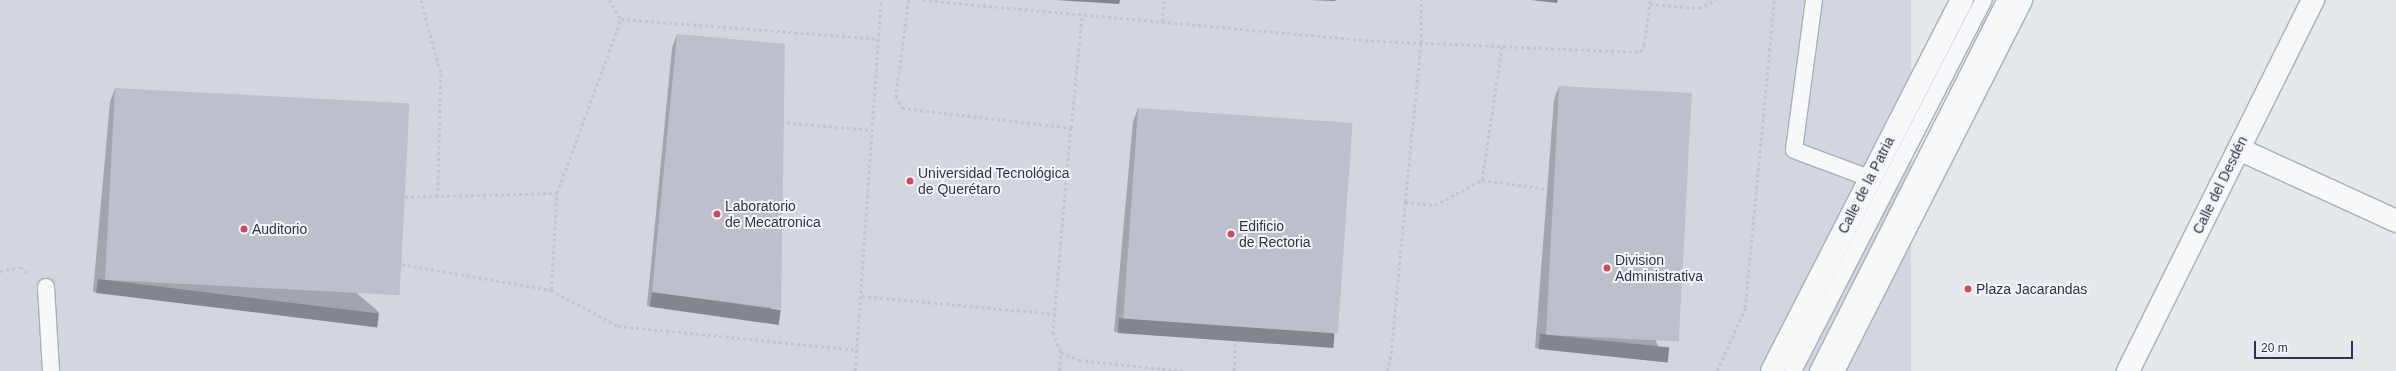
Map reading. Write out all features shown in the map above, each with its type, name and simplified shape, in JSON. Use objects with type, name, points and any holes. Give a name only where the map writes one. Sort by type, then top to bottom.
[{"type":"street","name":"Calle de la Patria","points":[[1772,371],[1869,178],[1962,0]]},
{"type":"street","points":[[1833,371],[2021,0]]},
{"type":"street","name":"Calle del Desdén","points":[[2128,371],[2313,0]]},
{"type":"street","points":[[2238,149],[2396,221]]},
{"type":"lane","points":[[1814,0],[1794,150],[1869,178]]},
{"type":"lane","points":[[1793,371],[1984,0]]},
{"type":"lane","points":[[1818,371],[2005,0]]},
{"type":"lane","points":[[46,288],[51,371]]},
{"type":"path","points":[[421,0],[441,74],[438,195]]},
{"type":"path","points":[[610,0],[621,18]]},
{"type":"path","points":[[856,371],[881,0]]},
{"type":"path","points":[[909,0],[896,96],[902,108],[1071,128]]},
{"type":"path","points":[[923,0],[1162,22],[1421,43],[1502,45],[1640,52],[1644,44],[1650,2],[1699,8],[1716,0]]},
{"type":"path","points":[[1162,22],[1164,0]]},
{"type":"path","points":[[1388,371],[1391,354],[1421,43],[1422,0]]},
{"type":"path","points":[[1717,371],[1745,308],[1774,0]]},
{"type":"path","points":[[1059,371],[1061,352],[1053,332],[1082,14]]},
{"type":"path","points":[[621,18],[878,39]]},
{"type":"path","points":[[551,290],[557,193],[621,18]]},
{"type":"path","points":[[1482,180],[1502,45]]},
{"type":"path","points":[[779,122],[872,130]]},
{"type":"path","points":[[1405,202],[1435,205],[1482,180],[1547,189]]},
{"type":"path","points":[[393,197],[557,193]]},
{"type":"path","points":[[384,261],[551,290],[618,326],[858,350]]},
{"type":"path","points":[[862,296],[1055,314]]},
{"type":"path","points":[[1234,371],[1235,340]]},
{"type":"path","points":[[1061,352],[1079,360],[1182,371]]},
{"type":"shaded area","name":"Universidad Tecnológica de Querétaro","points":[[0,0],[1911,0],[1911,371],[0,371]]},
{"type":"building","name":"Laboratorio de Mecatronica","points":[[677,34],[785,44],[781,309],[652,292]]},
{"type":"building","name":"Division Administrativa","points":[[1559,86],[1692,93],[1679,342],[1546,335]]},
{"type":"building","name":"Auditorio","points":[[115,88],[410,103],[400,295],[105,280]]},
{"type":"building","name":"Edificio de Rectoria","points":[[1138,108],[1352,123],[1338,333],[1123,318]]},
{"type":"place","name":"Universidad Tecnológica de Querétaro","points":[[910,181]]},
{"type":"place","name":"Laboratorio de Mecatronica","points":[[717,214]]},
{"type":"place","name":"Auditorio","points":[[244,229]]},
{"type":"place","name":"Edificio de Rectoria","points":[[1231,234]]},
{"type":"place","name":"Division Administrativa","points":[[1607,268]]},
{"type":"place","name":"Plaza Jacarandas","points":[[1968,289]]}]
